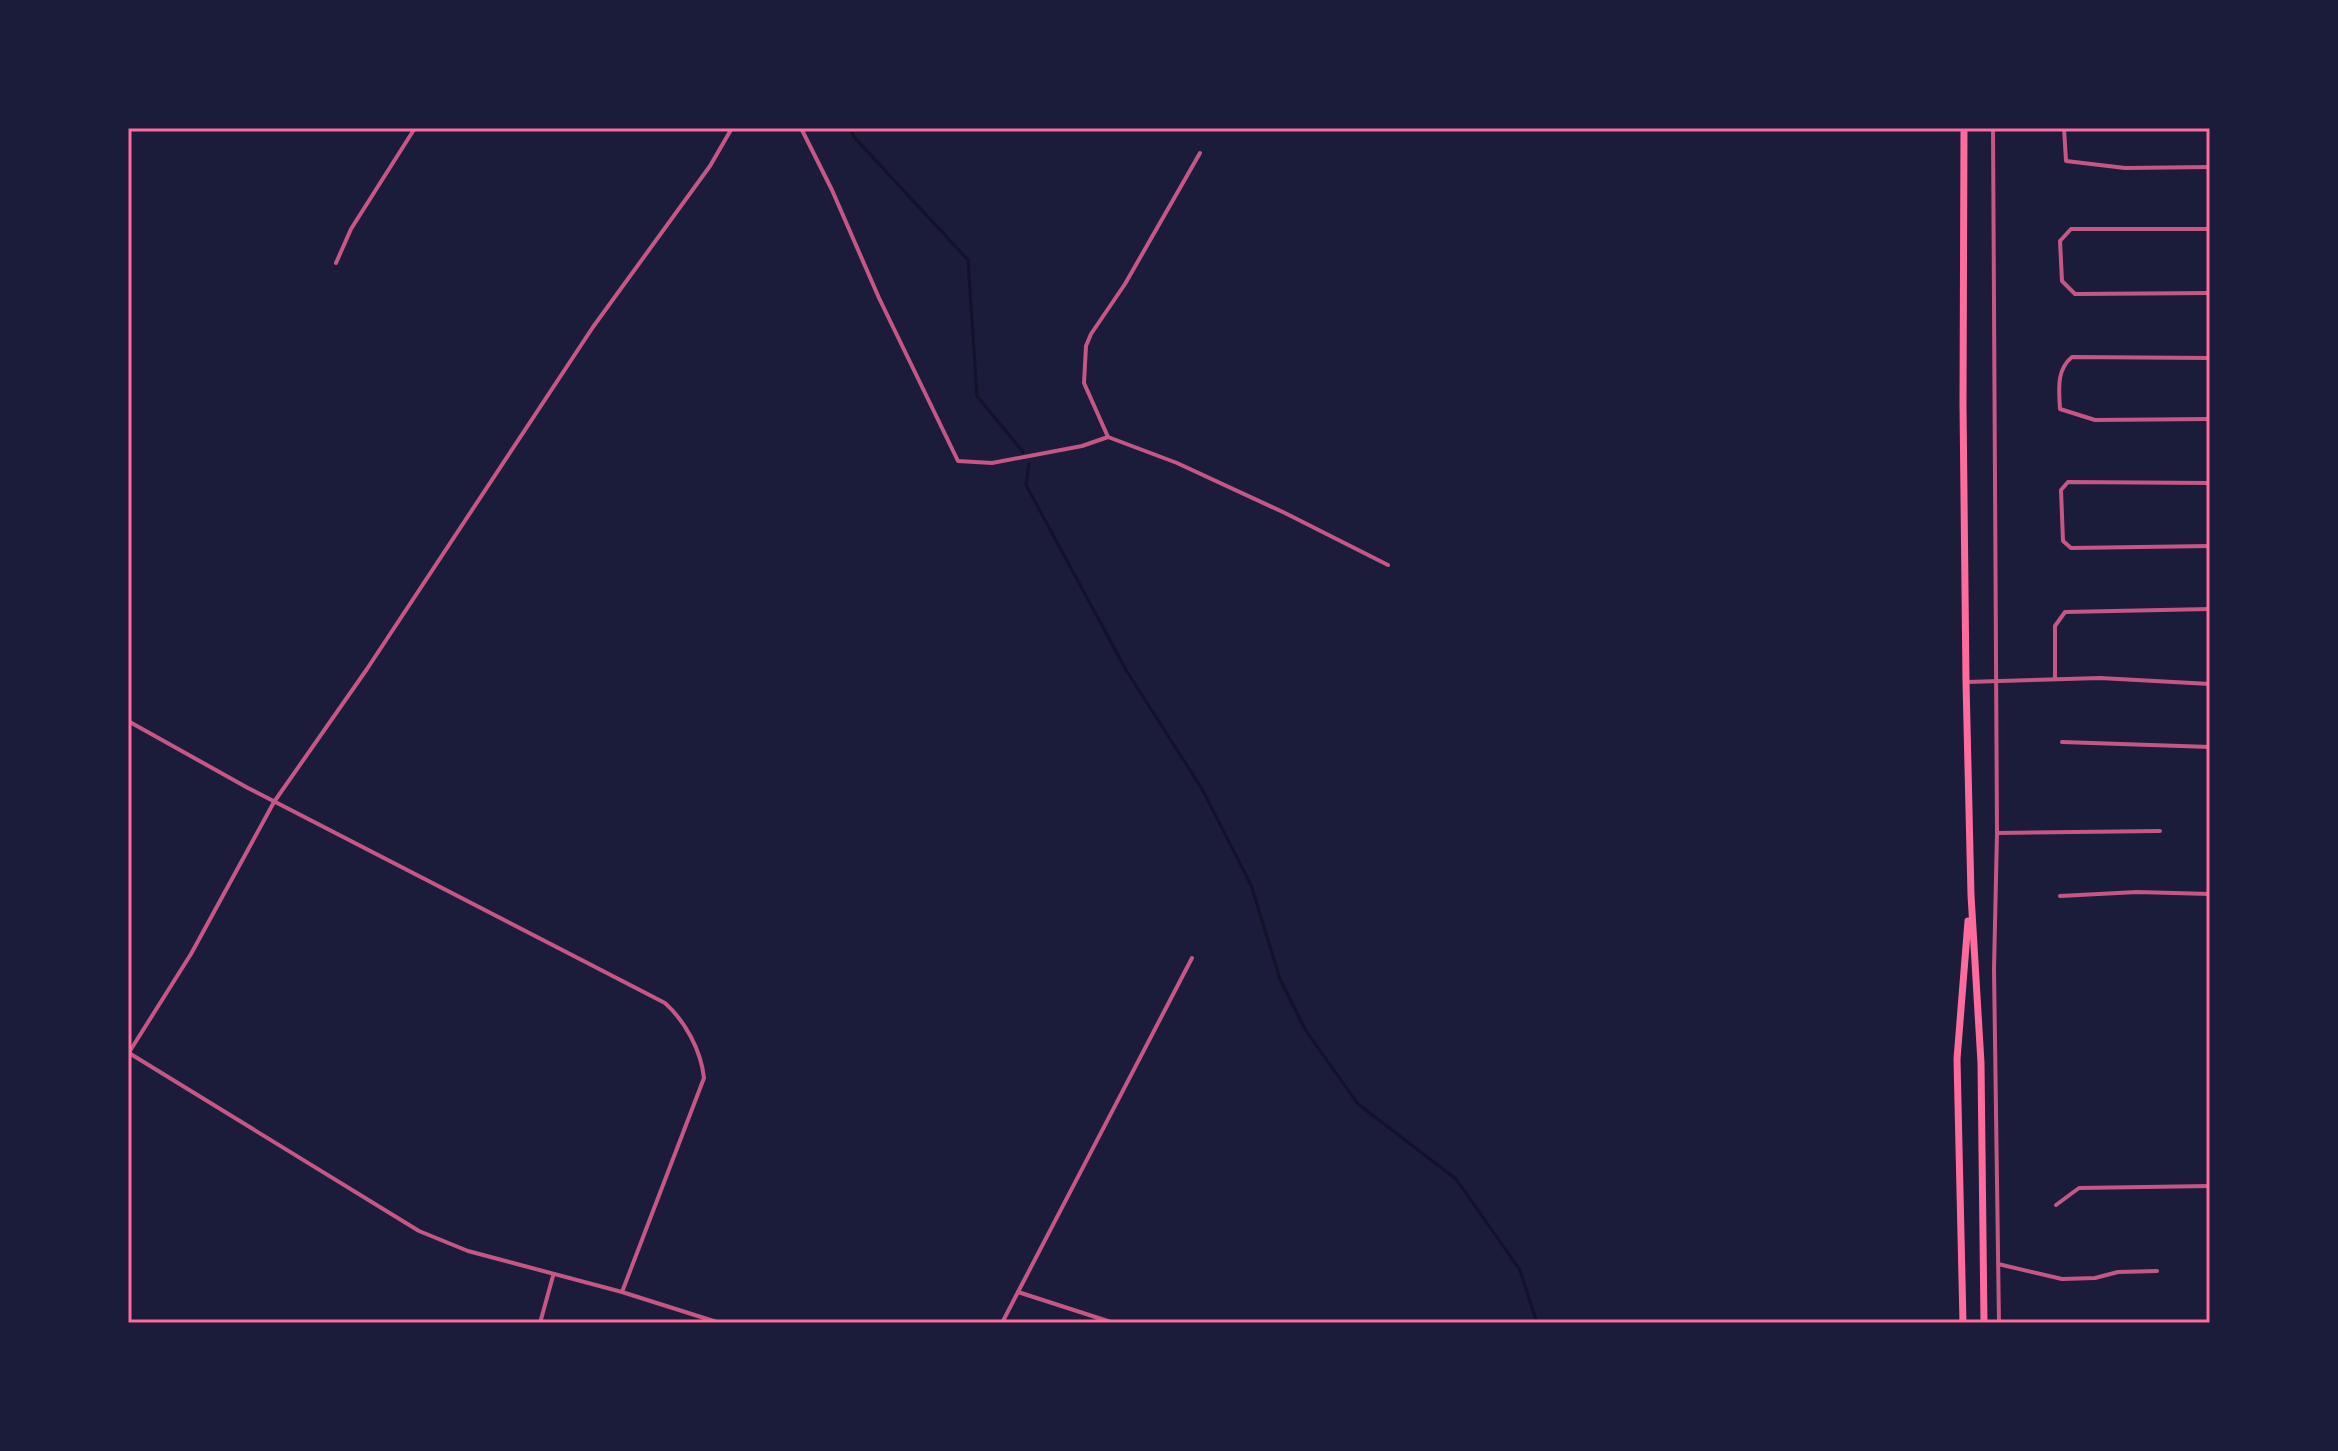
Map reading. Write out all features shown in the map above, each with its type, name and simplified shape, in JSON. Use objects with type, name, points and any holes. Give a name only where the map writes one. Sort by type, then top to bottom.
[{"type":"main road","points":[[1964,128],[1966,682],[1971,895],[1981,1063],[1984,1323]]},
{"type":"main road","points":[[1963,1323],[1957,1059],[1971,895]]},
{"type":"street","points":[[336,263],[351,229],[415,128]]},
{"type":"street","points":[[720,1323],[622,1292],[468,1251],[419,1231],[128,1053],[191,954],[274,802],[367,669],[593,327],[710,166],[732,128]]},
{"type":"street","points":[[801,128],[958,461],[992,463],[1082,446],[1108,437],[1177,463],[1388,565]]},
{"type":"street","points":[[1993,128],[1997,833],[1994,969],[1999,1323]]},
{"type":"street","points":[[2064,128],[2066,161],[2125,168],[2210,167]]},
{"type":"street","points":[[1108,437],[1084,383],[1086,346],[1200,153]]},
{"type":"street","points":[[2210,229],[2071,229],[2060,241],[2062,281],[2075,294],[2210,293]]},
{"type":"street","points":[[2210,358],[2072,357],[2063,364],[2059,380],[2060,409],[2095,420],[2210,419]]},
{"type":"street","points":[[2210,483],[2068,482],[2061,490],[2063,541],[2071,548],[2210,546]]},
{"type":"street","points":[[2055,678],[2055,626],[2065,612],[2210,609]]},
{"type":"street","points":[[1966,682],[2055,678],[2210,684]]},
{"type":"street","points":[[128,721],[274,802],[665,1003],[679,1017],[699,1057],[704,1078],[622,1292]]},
{"type":"street","points":[[2062,742],[2210,747]]},
{"type":"street","points":[[1997,833],[2160,831]]},
{"type":"street","points":[[2060,896],[2137,892],[2210,894]]},
{"type":"street","points":[[1002,1323],[1192,958]]},
{"type":"street","points":[[2056,1205],[2079,1188],[2210,1186]]},
{"type":"street","points":[[1997,1264],[2062,1279],[2157,1271]]},
{"type":"street","points":[[540,1323],[553,1276]]},
{"type":"street","points":[[1018,1292],[1114,1323]]},
{"type":"waterway","points":[[850,128],[854,137],[968,260],[977,396],[1023,452]]},
{"type":"waterway","points":[[1029,464],[1026,485],[1126,670],[1202,789],[1251,885],[1280,979],[1306,1031],[1358,1104],[1456,1179],[1520,1270],[1537,1323]]}]
